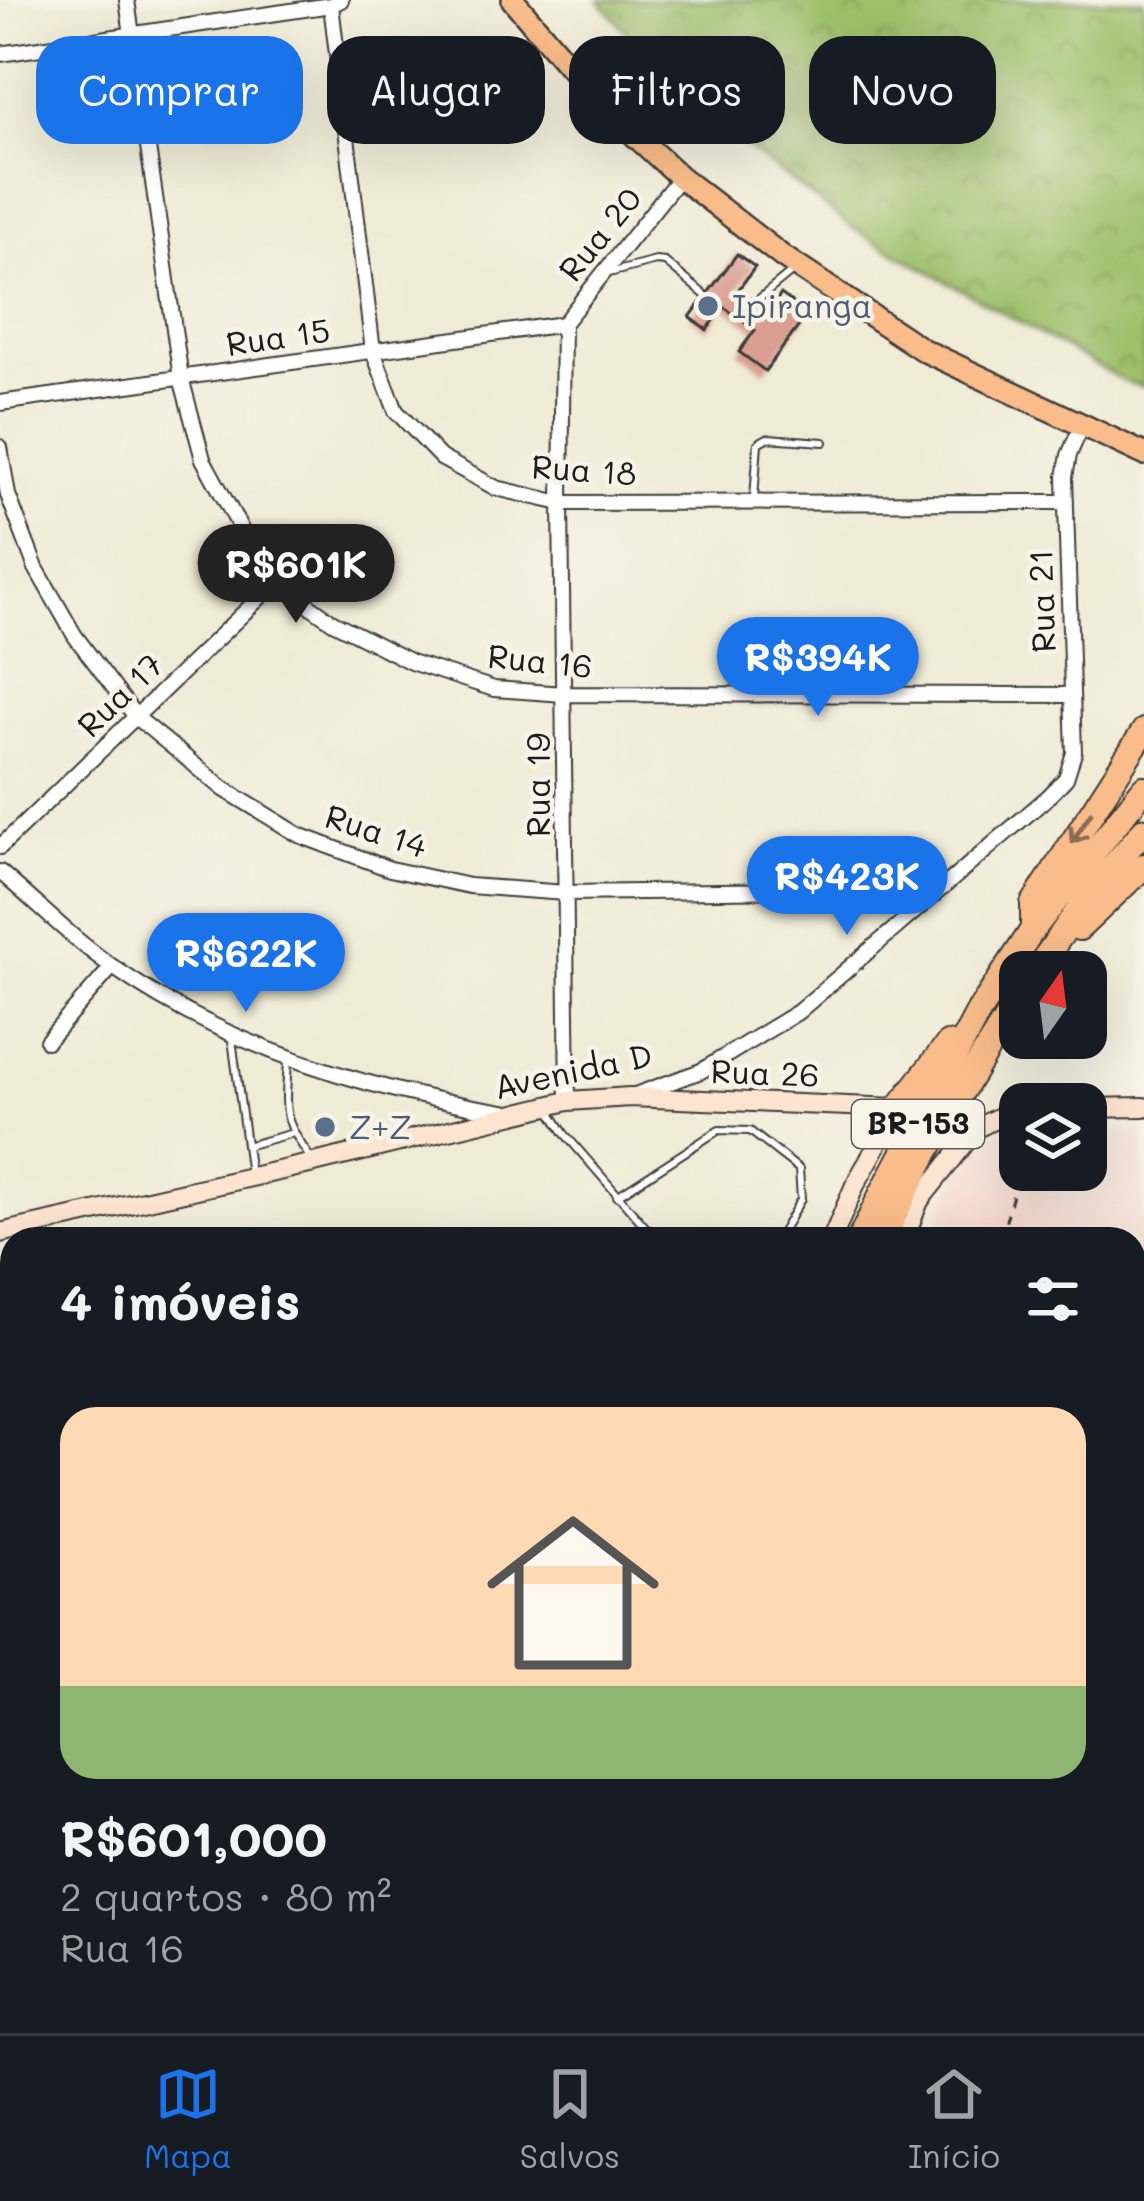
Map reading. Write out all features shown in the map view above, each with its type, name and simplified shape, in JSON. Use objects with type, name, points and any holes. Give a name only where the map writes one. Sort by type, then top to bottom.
[{"type":"highway","points":[[1033,929],[1033,904],[1144,731]]},
{"type":"highway","name":"BR-153","points":[[866,1227],[979,1011],[1033,929],[1144,788]]},
{"type":"highway","points":[[1049,951],[1144,830]]},
{"type":"highway","points":[[1056,951],[1144,866]]},
{"type":"highway","points":[[898,1108],[979,1011]]},
{"type":"highway","name":"BR-153","points":[[889,1227],[944,1121],[999,1031]]},
{"type":"highway","points":[[919,1201],[944,1121]]},
{"type":"main road","points":[[512,0],[603,106],[680,177],[797,266],[923,350],[1144,454]]},
{"type":"street","name":"Rua 16","points":[[127,0],[181,378],[203,459],[276,582],[333,622],[411,662],[494,689],[564,694],[1072,695]]},
{"type":"street","points":[[0,54],[336,2]]},
{"type":"street","name":"Rua 18","points":[[336,2],[373,351],[396,411],[441,458],[496,488],[561,503],[1066,502]]},
{"type":"street","name":"Rua 20","points":[[562,324],[680,177]]},
{"type":"street","name":"Rua 15","points":[[0,403],[562,324]]},
{"type":"street","name":"Rua 19","points":[[562,324],[568,1101]]},
{"type":"street","name":"Rua 21","points":[[1066,778],[1074,753],[1065,477],[1082,425]]},
{"type":"street","name":"Rua 14","points":[[0,447],[8,495],[36,568],[75,636],[136,717],[224,790],[299,835],[390,869],[469,886],[566,893],[943,888]]},
{"type":"street","name":"Rua 17","points":[[0,847],[276,582]]},
{"type":"street","name":"Avenida D","points":[[26,1227],[568,1101],[630,1097],[701,1070],[798,1012],[1066,778]]},
{"type":"street","points":[[0,872],[112,967],[232,1036],[428,1099],[514,1114]]},
{"type":"street","points":[[46,1041],[112,967]]},
{"type":"street","name":"Rua 26","points":[[630,1097],[898,1108]]},
{"type":"street","points":[[1107,1108],[1144,1107]]},
{"type":"street","points":[[837,1227],[898,1108]]},
{"type":"street","points":[[909,1227],[919,1201],[976,1128],[999,1116]]},
{"type":"lane","points":[[602,275],[665,262],[705,296]]},
{"type":"lane","points":[[755,302],[797,266]]},
{"type":"lane","points":[[754,502],[758,443],[767,438],[824,442]]},
{"type":"lane","points":[[232,1036],[250,1175]]},
{"type":"lane","points":[[289,1058],[285,1112],[314,1163]]},
{"type":"lane","points":[[547,1106],[564,1133],[645,1227]]},
{"type":"lane","points":[[617,1196],[718,1130],[749,1132],[800,1169],[801,1199],[785,1227]]},
{"type":"lane","points":[[246,1146],[293,1133]]},
{"type":"path","points":[[1003,1227],[1014,1191]]},
{"type":"shaded area","points":[[1107,1131],[1144,1131],[1144,1227],[937,1227],[961,1162],[989,1134],[999,1133],[999,1191],[1107,1191]]},
{"type":"green space","points":[[599,0],[1144,0],[1144,387],[1126,382],[857,231],[742,144],[785,144],[785,36],[630,36]]},
{"type":"building","points":[[737,254],[755,267],[738,290],[768,312],[781,294],[808,314],[765,371],[739,352],[755,330],[724,307],[707,330],[690,317]]},
{"type":"place","name":"Ipiranga","points":[[708,306]]},
{"type":"place","name":"Z+Z","points":[[325,1127]]}]
